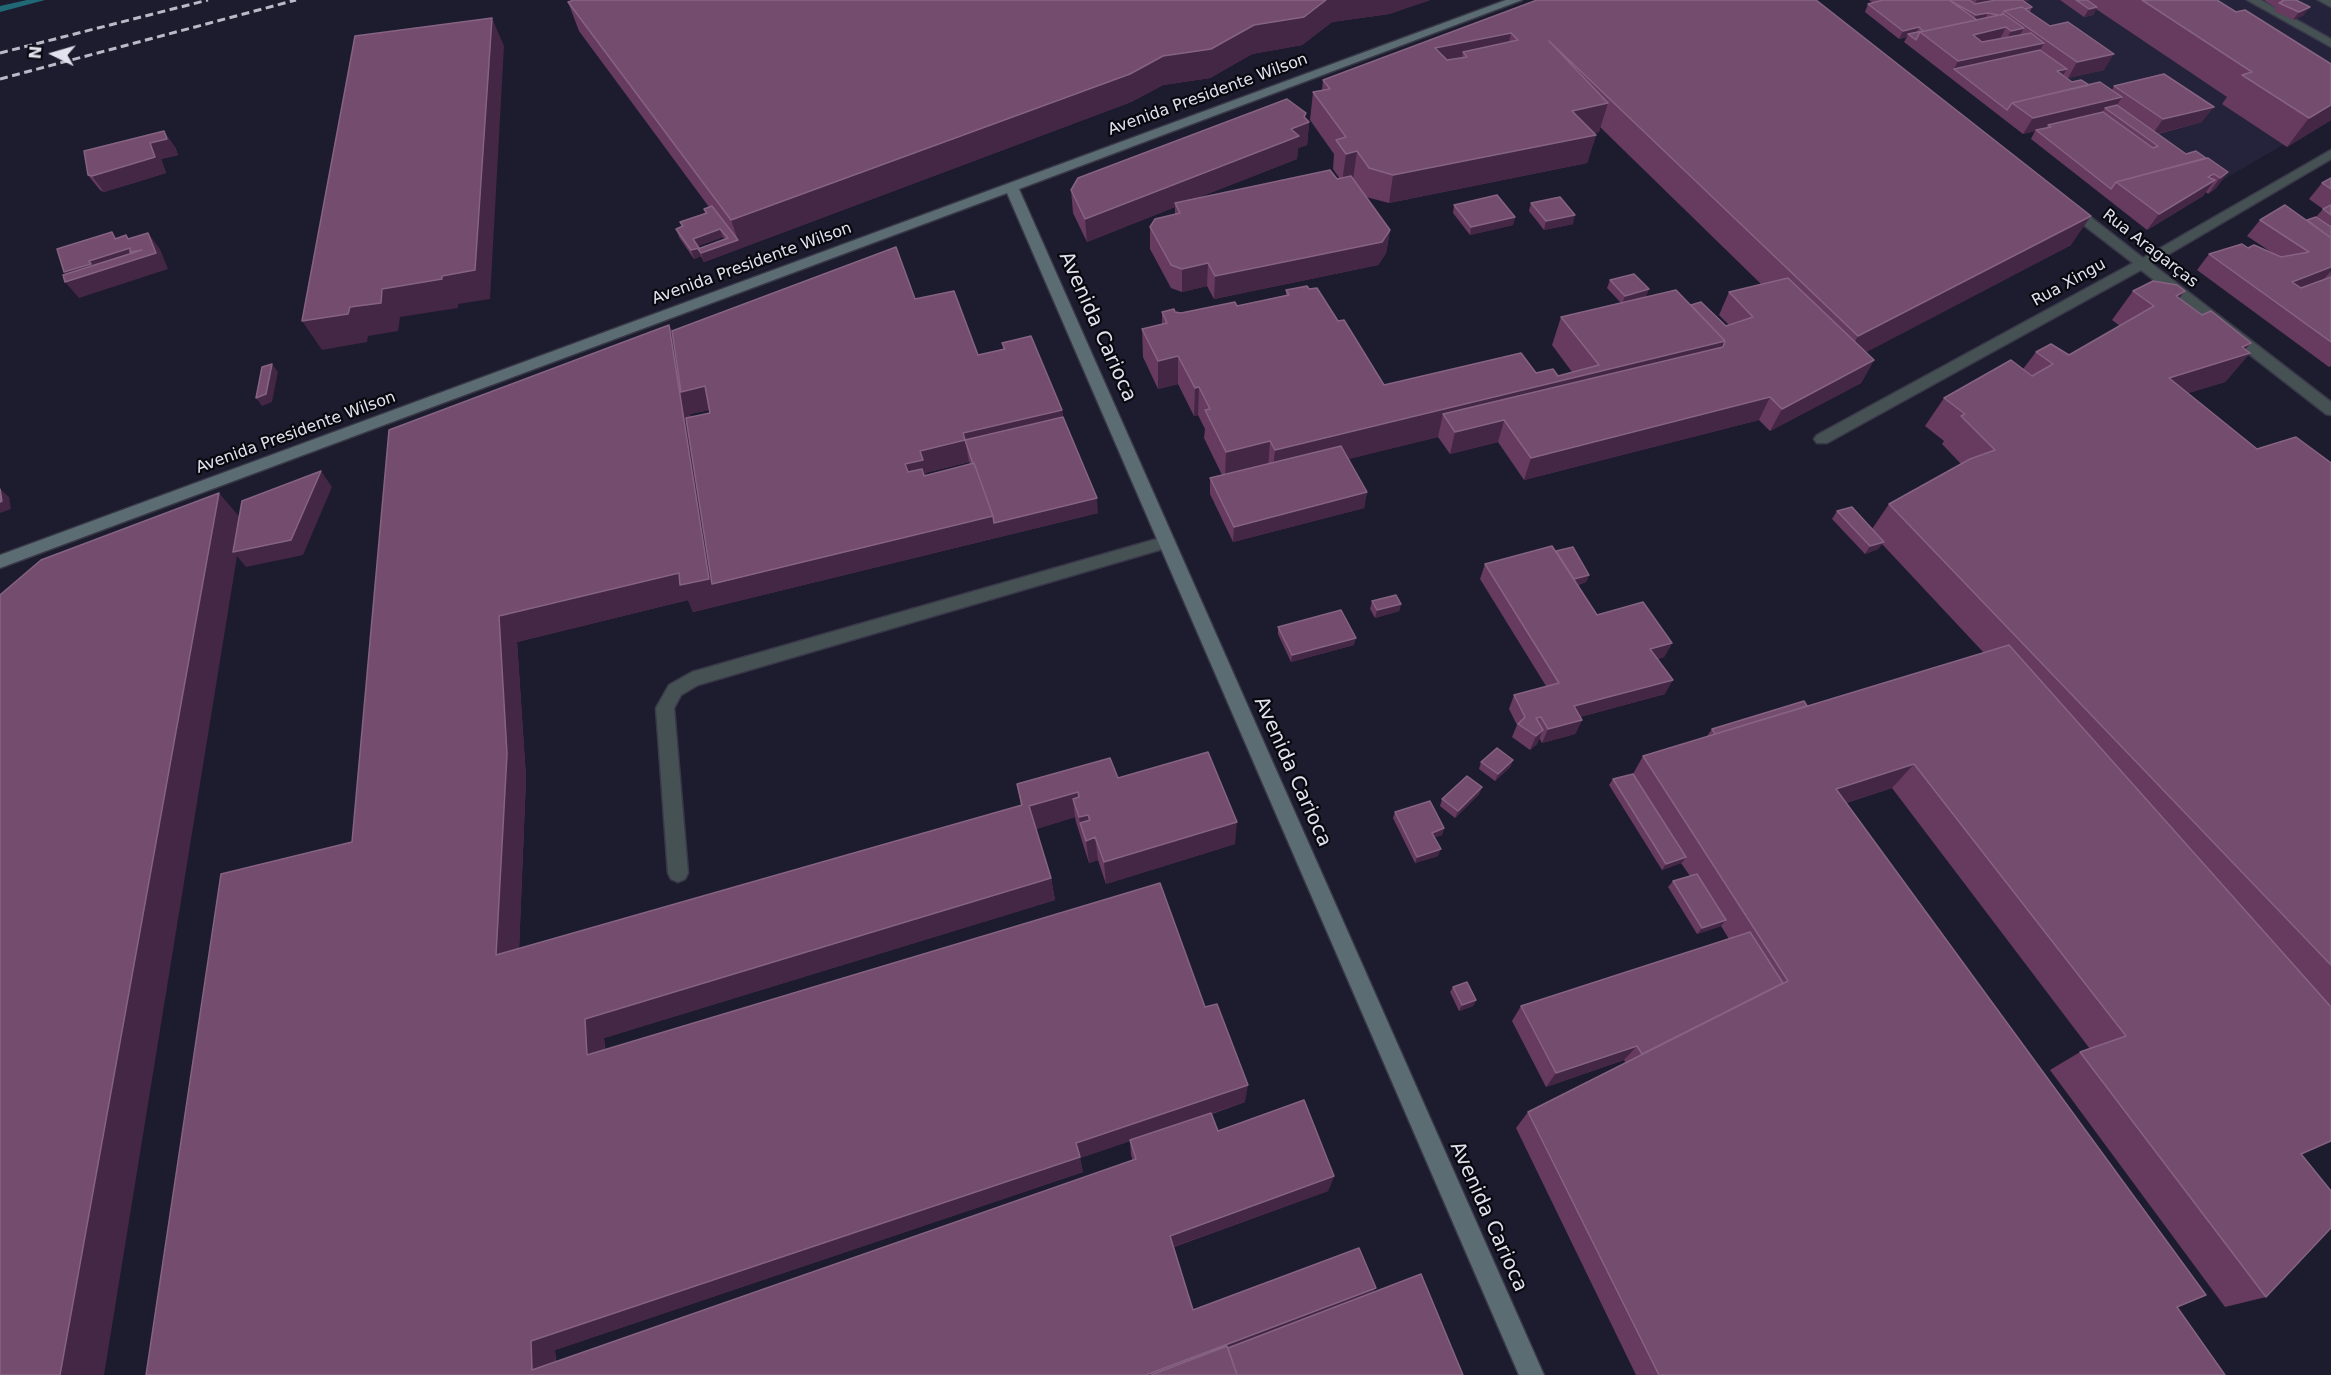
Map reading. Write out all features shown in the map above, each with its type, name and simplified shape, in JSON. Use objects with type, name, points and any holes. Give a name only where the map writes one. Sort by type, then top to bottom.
[{"type":"main road","name":"Avenida Presidente Wilson","points":[[0,562],[1516,0]]},
{"type":"main road","name":"Avenida Carioca","points":[[1011,187],[1532,1375]]},
{"type":"street","points":[[2253,0],[2331,44]]},
{"type":"street","points":[[2324,0],[2331,4]]},
{"type":"street","name":"Rua Xingu","points":[[1822,439],[2142,264],[2331,154]]},
{"type":"street","name":"Rua Aragarças","points":[[2059,198],[2331,410]]},
{"type":"street","points":[[678,873],[665,708],[675,690],[692,679],[1167,542]]},
{"type":"shaded area","points":[[1951,0],[2331,0],[2331,117],[2209,188]]},
{"type":"building","points":[[574,0],[1326,0],[1304,17],[1254,25],[1211,49],[1163,56],[1130,74],[731,220],[568,2]]},
{"type":"building","points":[[1537,0],[1816,0],[2091,216],[1858,336],[1549,41],[1608,103],[1572,111],[1596,135],[1393,175],[1369,168],[1357,151],[1346,154],[1336,140],[1346,137],[1313,92],[1330,89],[1323,80]],"holes":[[[1511,33],[1518,40],[1463,52],[1467,57],[1447,60],[1435,48]]]},
{"type":"building","points":[[1883,0],[1949,0],[1977,20],[1920,32],[1916,40],[1908,34],[1923,31],[1919,27],[1903,31],[1868,4]]},
{"type":"building","points":[[1949,0],[1969,0],[1975,4],[1996,0],[2022,0],[2032,7],[2004,11],[2002,15],[1988,13],[1976,15]]},
{"type":"building","points":[[2076,0],[2087,0],[2097,7],[2089,9]]},
{"type":"building","points":[[2142,0],[2217,0],[2236,12],[2245,10],[2331,64],[2331,105],[2309,118],[2242,75],[2252,72]]},
{"type":"building","points":[[2282,0],[2296,0],[2310,7],[2299,12],[2279,3]]},
{"type":"building","points":[[2022,7],[2050,26],[2068,22],[2114,54],[2077,62],[2004,11]]},
{"type":"building","points":[[2004,14],[2024,28],[2011,31],[2006,27],[1973,35],[1982,42],[2031,33],[2044,43],[1958,61],[1920,32]]},
{"type":"building","points":[[492,18],[475,270],[442,276],[442,279],[382,289],[381,303],[350,307],[348,314],[302,321],[355,36]]},
{"type":"building","points":[[2040,50],[2067,69],[2057,71],[2072,82],[2081,80],[2089,85],[2012,103],[2007,110],[1954,69]]},
{"type":"building","points":[[2164,74],[2214,107],[2163,119],[2114,86]]},
{"type":"building","points":[[2100,82],[2122,97],[2033,118],[2012,103]]},
{"type":"building","points":[[1287,99],[1306,113],[1304,117],[1309,122],[1291,129],[1299,136],[1085,219],[1071,190],[1078,178]]},
{"type":"building","points":[[2117,105],[2186,154],[2196,151],[2206,158],[2116,182],[2111,189],[2036,130],[2103,112],[2153,148],[2158,146],[2105,108]]},
{"type":"building","points":[[164,131],[167,139],[150,143],[155,157],[92,176],[88,175],[84,151]]},
{"type":"building","points":[[2208,158],[2228,172],[2220,178],[2214,174],[2208,177],[2215,180],[2159,214],[2116,182]]},
{"type":"building","points":[[1330,170],[1337,179],[1351,176],[1390,230],[1382,242],[1215,276],[1208,263],[1182,269],[1171,265],[1150,227],[1155,219],[1180,213],[1175,203]]},
{"type":"building","points":[[2331,178],[2331,189],[2322,183]]},
{"type":"building","points":[[1497,195],[1515,217],[1471,227],[1454,205]]},
{"type":"building","points":[[1560,197],[1575,215],[1546,221],[1531,203]]},
{"type":"building","points":[[2285,205],[2331,238],[2331,267],[2292,282],[2301,288],[2331,277],[2331,342],[2209,254],[2242,244],[2248,248],[2254,245],[2281,257],[2309,252],[2260,220]]},
{"type":"building","points":[[2331,205],[2331,215],[2323,209]]},
{"type":"building","points":[[712,206],[738,240],[701,253],[698,249],[728,238],[720,229],[693,239],[699,248],[691,250],[676,229],[683,226],[680,222],[707,213],[704,209]]},
{"type":"building","points":[[2316,217],[2331,227],[2331,238],[2307,220]]},
{"type":"building","points":[[112,232],[115,239],[126,235],[128,239],[148,233],[156,253],[65,282],[63,275],[142,250],[130,252],[130,248],[64,272],[57,249]]},
{"type":"building","points":[[896,247],[915,299],[954,291],[978,355],[1005,349],[1002,343],[1031,336],[1062,410],[963,433],[965,440],[920,451],[923,460],[905,464],[908,472],[922,469],[924,476],[974,463],[993,516],[712,584],[686,418],[710,413],[705,386],[681,392],[672,331]]},
{"type":"building","points":[[1634,274],[1649,289],[1625,296],[1610,280]]},
{"type":"building","points":[[1788,278],[1874,360],[1782,409],[1770,397],[1531,458],[1504,420],[1455,432],[1443,414],[1723,347],[1725,341],[1691,305],[1701,302],[1726,326],[1753,317],[1729,292]]},
{"type":"building","points":[[2153,281],[2177,285],[2185,291],[2176,296],[2202,315],[2211,311],[2251,343],[2242,347],[2250,353],[2169,378],[2257,449],[2296,437],[2331,463],[2331,965],[1889,504],[1970,459],[1995,450],[1961,416],[1965,414],[1944,398],[2011,360],[2032,376],[2053,364],[2036,352],[2051,344],[2069,355],[2154,306],[2133,291]]},
{"type":"building","points":[[1307,286],[1309,289],[1317,288],[1338,321],[1344,320],[1384,385],[1521,353],[1536,373],[1553,369],[1558,376],[1599,365],[1561,317],[1676,290],[1725,341],[1275,450],[1270,441],[1226,452],[1205,410],[1210,409],[1199,387],[1195,388],[1178,356],[1158,361],[1142,329],[1167,323],[1162,312],[1174,309],[1175,312],[1181,313],[1235,302],[1237,306],[1289,295],[1286,290]]},
{"type":"building","points":[[669,325],[709,579],[680,585],[679,573],[499,616],[507,754],[496,955],[1022,805],[1017,784],[1110,758],[1118,778],[1208,752],[1237,822],[1104,862],[1095,837],[1086,841],[1080,823],[1090,820],[1088,815],[1079,817],[1073,799],[1079,797],[1078,792],[1029,806],[1051,878],[585,1019],[587,1055],[1160,883],[1205,1007],[1217,1004],[1248,1085],[1076,1143],[1080,1157],[531,1341],[532,1370],[1136,1159],[1130,1140],[1211,1113],[1218,1131],[1304,1100],[1334,1176],[1170,1236],[1193,1310],[1359,1248],[1376,1288],[1146,1375],[146,1375],[221,874],[352,842],[389,430]]},
{"type":"building","points":[[272,364],[266,394],[256,398],[262,367]]},
{"type":"building","points":[[1063,417],[1097,498],[994,523],[965,440]]},
{"type":"building","points":[[1341,446],[1367,492],[1234,527],[1210,478]]},
{"type":"building","points":[[321,471],[291,540],[233,552],[242,501]]},
{"type":"building","points":[[219,493],[60,1375],[0,1375],[0,595],[41,560]]},
{"type":"building","points":[[1852,507],[1884,542],[1870,546],[1837,511]]},
{"type":"building","points":[[1552,546],[1597,615],[1643,602],[1672,643],[1650,649],[1673,680],[1574,706],[1582,720],[1548,729],[1541,717],[1536,718],[1543,730],[1536,736],[1518,724],[1525,717],[1514,695],[1559,683],[1485,564]]},
{"type":"building","points":[[1573,547],[1589,575],[1574,579],[1556,551]]},
{"type":"building","points":[[1396,595],[1401,604],[1377,610],[1372,601]]},
{"type":"building","points":[[1341,610],[1356,638],[1292,655],[1278,627]]},
{"type":"building","points":[[2009,645],[2331,1007],[2331,1141],[2301,1154],[2331,1191],[2331,1228],[2266,1297],[2080,1052],[2126,1036],[1914,764],[1836,789],[2206,1295],[2177,1307],[2225,1375],[1659,1375],[1528,1112],[1788,981],[1643,756]]},
{"type":"building","points":[[1804,701],[1807,706],[1715,734],[1712,729]]},
{"type":"building","points":[[1497,748],[1513,760],[1498,774],[1481,762]]},
{"type":"building","points":[[1633,774],[1686,857],[1666,864],[1613,779]]},
{"type":"building","points":[[1467,776],[1482,787],[1458,811],[1442,799]]},
{"type":"building","points":[[1430,801],[1444,828],[1432,833],[1441,849],[1417,857],[1395,812]]},
{"type":"building","points":[[1697,874],[1726,920],[1702,928],[1673,881]]},
{"type":"building","points":[[1750,932],[1783,983],[1642,1054],[1637,1046],[1556,1073],[1521,1006]]},
{"type":"building","points":[[1467,982],[1476,1000],[1462,1005],[1453,987]]},
{"type":"building","points":[[1421,1274],[1463,1375],[1237,1375],[1228,1348]]},
{"type":"building","points":[[1227,1346],[1237,1375],[1151,1375]]},
{"type":"waterway","points":[[0,9],[40,0]]},
{"type":"railway","points":[[0,53],[208,0]]},
{"type":"railway","points":[[0,79],[296,0]]}]
